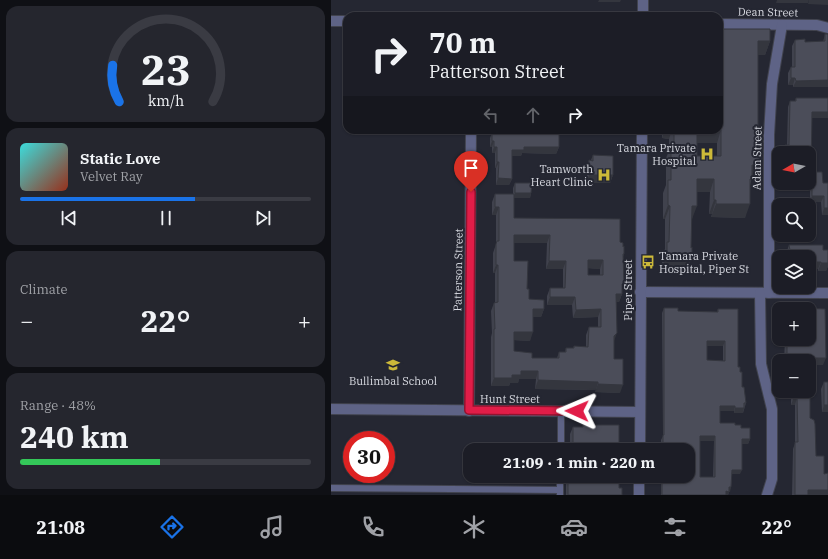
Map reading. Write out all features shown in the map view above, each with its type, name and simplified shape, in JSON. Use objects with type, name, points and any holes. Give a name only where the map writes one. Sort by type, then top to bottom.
[{"type":"street","points":[[643,0],[643,12]]},
{"type":"street","points":[[331,21],[343,22]]},
{"type":"street","name":"Dean Street","points":[[723,24],[817,25],[828,22]]},
{"type":"street","name":"Adam Street","points":[[767,495],[771,479],[773,422],[772,408],[761,364],[765,293],[769,135],[772,84],[782,25]]},
{"type":"street","name":"Dean Street","points":[[817,25],[828,28]]},
{"type":"street","name":"Patterson Street","points":[[469,410],[471,134]]},
{"type":"street","name":"Piper Street","points":[[640,443],[642,134]]},
{"type":"street","points":[[640,292],[828,293]]},
{"type":"street","name":"Hunt Street","points":[[331,409],[641,412]]},
{"type":"street","points":[[639,483],[639,495]]},
{"type":"lane","points":[[561,411],[561,443]]},
{"type":"lane","points":[[331,488],[560,493],[561,483]]},
{"type":"building","name":"Tamara Private Hospital","points":[[723,29],[770,29],[770,41],[758,41],[758,131],[762,131],[762,165],[752,165],[752,179],[750,179],[750,204],[716,204],[716,200],[714,200],[714,179],[697,179],[697,206],[692,206],[692,255],[667,255],[667,242],[669,242],[670,206],[668,205],[668,180],[671,180],[671,145],[674,145],[674,134],[697,134],[697,156],[721,156],[721,134],[723,134]]},
{"type":"building","points":[[825,34],[828,34],[828,80],[796,81],[795,78],[791,78],[791,67],[795,67],[795,40],[805,39],[805,42],[825,41]]},
{"type":"building","points":[[796,98],[828,98],[828,112],[812,112],[811,146],[785,146],[789,145],[790,101],[796,101]]},
{"type":"building","points":[[492,134],[559,134],[559,147],[524,147],[524,150],[512,150],[512,179],[498,178],[499,162],[497,162],[497,147],[494,147],[494,141],[492,141]]},
{"type":"building","points":[[593,155],[613,156],[613,175],[589,175],[589,160],[593,161]]},
{"type":"building","points":[[816,172],[822,172],[823,183],[828,183],[828,208],[824,208],[824,196],[812,196],[812,190],[816,190]]},
{"type":"building","points":[[515,183],[532,183],[531,193],[515,193]]},
{"type":"building","points":[[495,194],[514,194],[514,218],[620,219],[620,242],[623,243],[623,247],[624,246],[624,284],[622,284],[622,294],[616,294],[617,333],[614,336],[614,359],[623,359],[623,385],[598,384],[598,382],[538,380],[538,371],[521,371],[521,375],[512,375],[512,378],[494,378],[494,303],[498,302],[498,265],[496,265],[496,244],[497,241],[499,241],[499,207],[495,207]],"holes":[[[514,235],[550,235],[549,261],[566,261],[565,288],[550,288],[550,297],[575,297],[576,310],[601,309],[601,327],[589,327],[588,347],[574,346],[574,348],[566,348],[566,352],[559,352],[559,358],[532,358],[532,353],[514,351],[514,332],[533,332],[533,309],[544,309],[544,300],[529,299],[529,289],[527,289],[528,261],[514,261]],[[588,260],[603,260],[603,275],[588,275]]]},
{"type":"building","points":[[789,245],[823,245],[823,250],[828,250],[828,263],[816,262],[816,250],[790,250]]},
{"type":"building","points":[[664,308],[678,308],[678,311],[718,312],[718,309],[738,309],[738,367],[740,367],[740,372],[742,372],[742,387],[744,387],[746,403],[744,403],[744,408],[735,408],[735,406],[720,406],[720,423],[735,423],[735,425],[741,425],[741,428],[750,428],[750,439],[742,439],[742,470],[732,470],[731,487],[729,487],[729,492],[726,491],[726,495],[662,495],[662,483],[695,483],[695,443],[663,443]],"holes":[[[707,341],[725,341],[725,361],[707,360]],[[700,436],[715,436],[715,477],[700,477]]]},
{"type":"building","points":[[816,309],[825,309],[826,358],[816,358],[816,354],[787,354],[787,346],[816,346]]},
{"type":"building","points":[[824,382],[828,382],[828,405],[824,405]]},
{"type":"building","points":[[797,398],[810,398],[810,418],[814,420],[815,424],[816,456],[824,456],[824,474],[828,473],[828,490],[808,490],[808,495],[795,495],[795,442],[798,442]]},
{"type":"building","points":[[583,425],[619,425],[619,443],[573,443],[573,427],[583,427]]},
{"type":"building","points":[[568,483],[619,483],[619,488],[622,488],[622,495],[568,495]]},
{"type":"place","name":"Tamara Private Hospital","points":[[707,154]]},
{"type":"place","name":"Tamworth Heart Clinic","points":[[604,175]]},
{"type":"place","name":"Tamara Private Hospital, Piper St","points":[[648,262]]},
{"type":"place","name":"Bullimbal School","points":[[393,365]]},
{"type":"route","points":[[471,192],[469,410],[577,411]]}]
